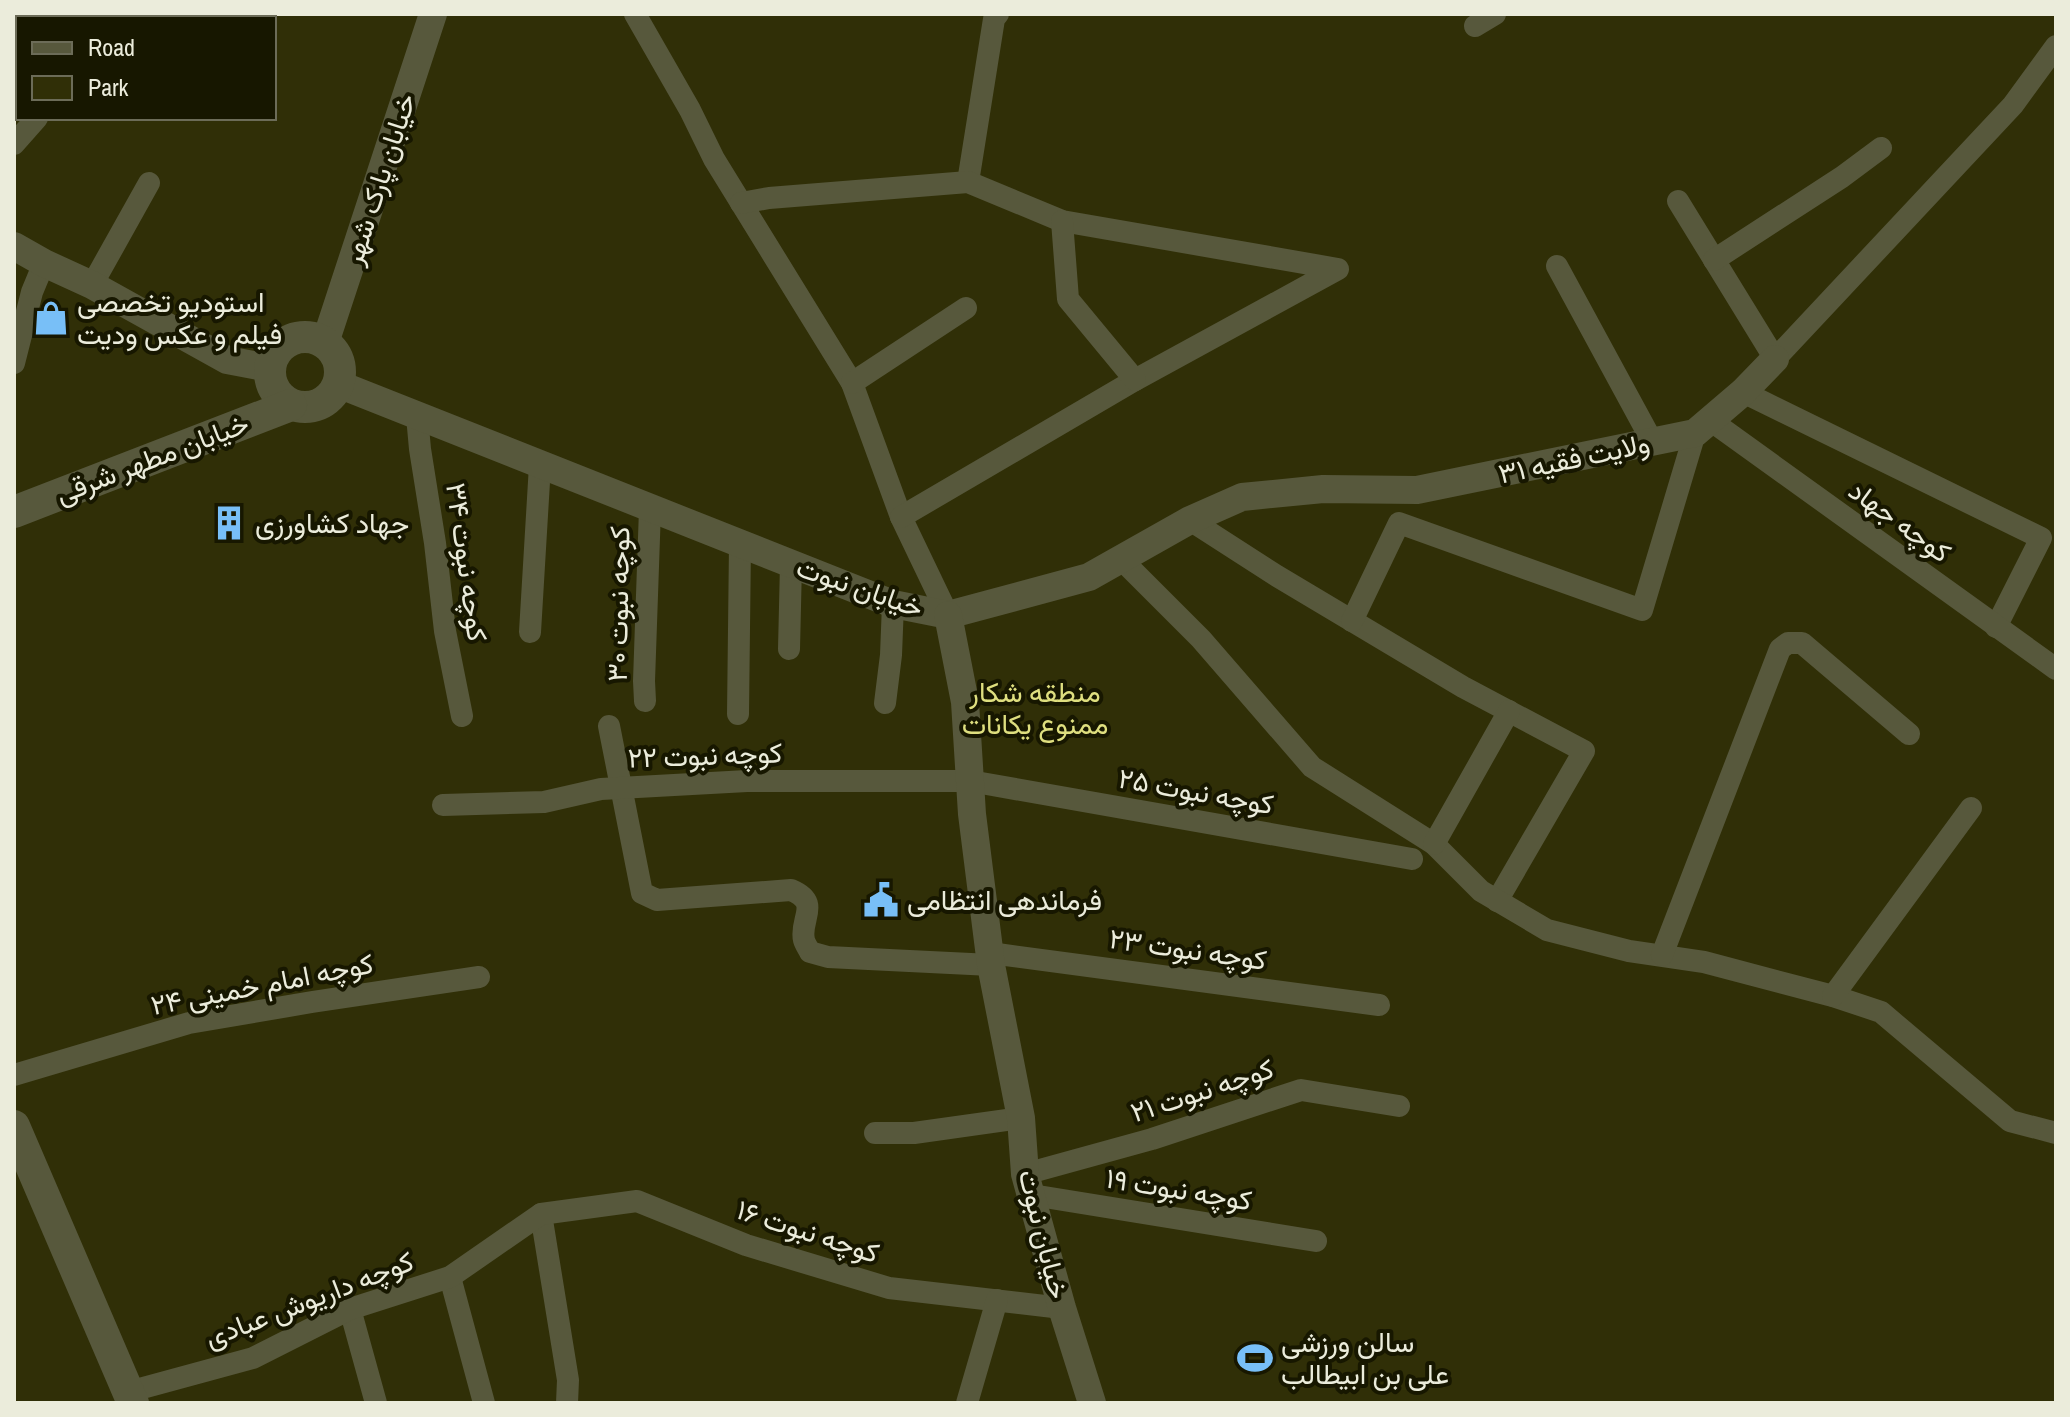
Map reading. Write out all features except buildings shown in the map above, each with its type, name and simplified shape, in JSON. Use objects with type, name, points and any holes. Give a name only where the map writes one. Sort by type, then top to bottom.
[{"type":"main road","points":[[304,337],[325,343],[338,361],[340,373],[333,394],[314,407],[302,408],[281,399],[270,380],[269,368],[276,351],[294,339],[304,337]]},
{"type":"main road","name":"خیابان مطهر شرقی","points":[[14,512],[291,405]]},
{"type":"main road","points":[[14,1126],[131,1397]]},
{"type":"street","name":"خیابان پارک شهر","points":[[325,343],[433,14]]},
{"type":"street","points":[[635,14],[714,159],[852,383],[901,517],[948,615]]},
{"type":"street","points":[[968,182],[994,19],[998,14]]},
{"type":"street","points":[[1475,26],[1495,14]]},
{"type":"street","name":"ولایت فقیه ۳۱","points":[[948,615],[1089,577],[1190,520],[1242,497],[1323,489],[1417,490],[1652,441],[1702,426],[1743,392],[1775,359],[2013,105],[2056,46]]},
{"type":"street","points":[[14,144],[35,120]]},
{"type":"street","points":[[1714,260],[1881,148]]},
{"type":"street","points":[[741,203],[968,182],[1062,221],[1338,269],[1135,380],[901,517]]},
{"type":"street","points":[[92,285],[149,183]]},
{"type":"street","points":[[1678,201],[1775,359]]},
{"type":"street","points":[[1062,221],[1068,299],[1135,380]]},
{"type":"street","points":[[14,246],[92,285],[227,360],[269,368]]},
{"type":"street","points":[[14,363],[32,292],[44,263]]},
{"type":"street","points":[[1557,266],[1652,441]]},
{"type":"street","points":[[852,383],[966,308]]},
{"type":"street","name":"خیابان نبوت","points":[[338,384],[893,604],[948,615],[965,702],[972,814],[991,959],[1021,1118],[1028,1185],[1092,1403]]},
{"type":"street","points":[[1743,392],[2041,538],[1996,627]]},
{"type":"street","name":"کوچه نبوت ۳۴","points":[[417,416],[445,631],[462,716]]},
{"type":"street","points":[[1352,621],[1399,523],[1642,610],[1702,426]]},
{"type":"street","name":"کوچه جهاد","points":[[1702,426],[2056,669]]},
{"type":"street","points":[[530,632],[540,465]]},
{"type":"street","name":"کوچه نبوت ۳۰","points":[[645,701],[650,509]]},
{"type":"street","points":[[1190,520],[1463,687],[1584,751],[1497,901]]},
{"type":"street","points":[[738,714],[740,544]]},
{"type":"street","points":[[1121,559],[1201,639],[1312,767],[1434,844],[1481,891],[1497,901],[1547,930],[1629,951],[1704,962],[1881,1012],[2010,1121],[2056,1133]]},
{"type":"street","points":[[789,649],[791,564]]},
{"type":"street","points":[[885,703],[893,604]]},
{"type":"street","points":[[1662,955],[1780,649],[1788,643],[1802,643],[1909,734]]},
{"type":"street","points":[[1434,844],[1509,711]]},
{"type":"street","points":[[609,726],[621,788]]},
{"type":"street","name":"کوچه نبوت ۲۲","points":[[443,805],[544,802],[601,789],[747,781],[970,781]]},
{"type":"street","name":"کوچه نبوت ۲۵","points":[[970,781],[1412,859]]},
{"type":"street","name":"کوچه نبوت ۲۳","points":[[621,788],[642,893],[657,900],[791,890],[802,895],[808,907],[803,938],[810,952],[828,957],[991,959],[1379,1005]]},
{"type":"street","points":[[1833,996],[1971,808]]},
{"type":"street","name":"کوچه امام خمینی ۲۴","points":[[14,1075],[189,1023],[479,977]]},
{"type":"street","name":"کوچه نبوت ۲۱","points":[[1028,1185],[1152,1139],[1301,1090],[1399,1106]]},
{"type":"street","points":[[875,1133],[914,1133],[1021,1118]]},
{"type":"street","name":"کوچه نبوت ۱۹","points":[[1028,1185],[1316,1241]]},
{"type":"street","name":"کوچه نبوت ۱۶","points":[[541,1214],[637,1201],[746,1245],[889,1288],[1062,1308]]},
{"type":"street","points":[[541,1214],[568,1380],[567,1403]]},
{"type":"street","name":"کوچه داریوش عبادی","points":[[131,1397],[253,1358],[350,1309],[450,1277],[541,1214]]},
{"type":"street","points":[[450,1277],[484,1403]]},
{"type":"street","points":[[967,1403],[997,1300]]},
{"type":"street","points":[[350,1309],[376,1403]]},
{"type":"green space","name":"منطقه شکار ممنوع یکانات","points":[[14,14],[2056,14],[2056,1403],[14,1403]]},
{"type":"place","name":"استودیو تخصصی فیلم و عکس ودیت","points":[[51,318]]},
{"type":"place","name":"جهاد کشاورزی","points":[[229,523]]},
{"type":"place","name":"فرماندهی انتظامی","points":[[881,900]]},
{"type":"place","name":"سالن ورزشی علی بن ابیطالب","points":[[1255,1358]]}]
